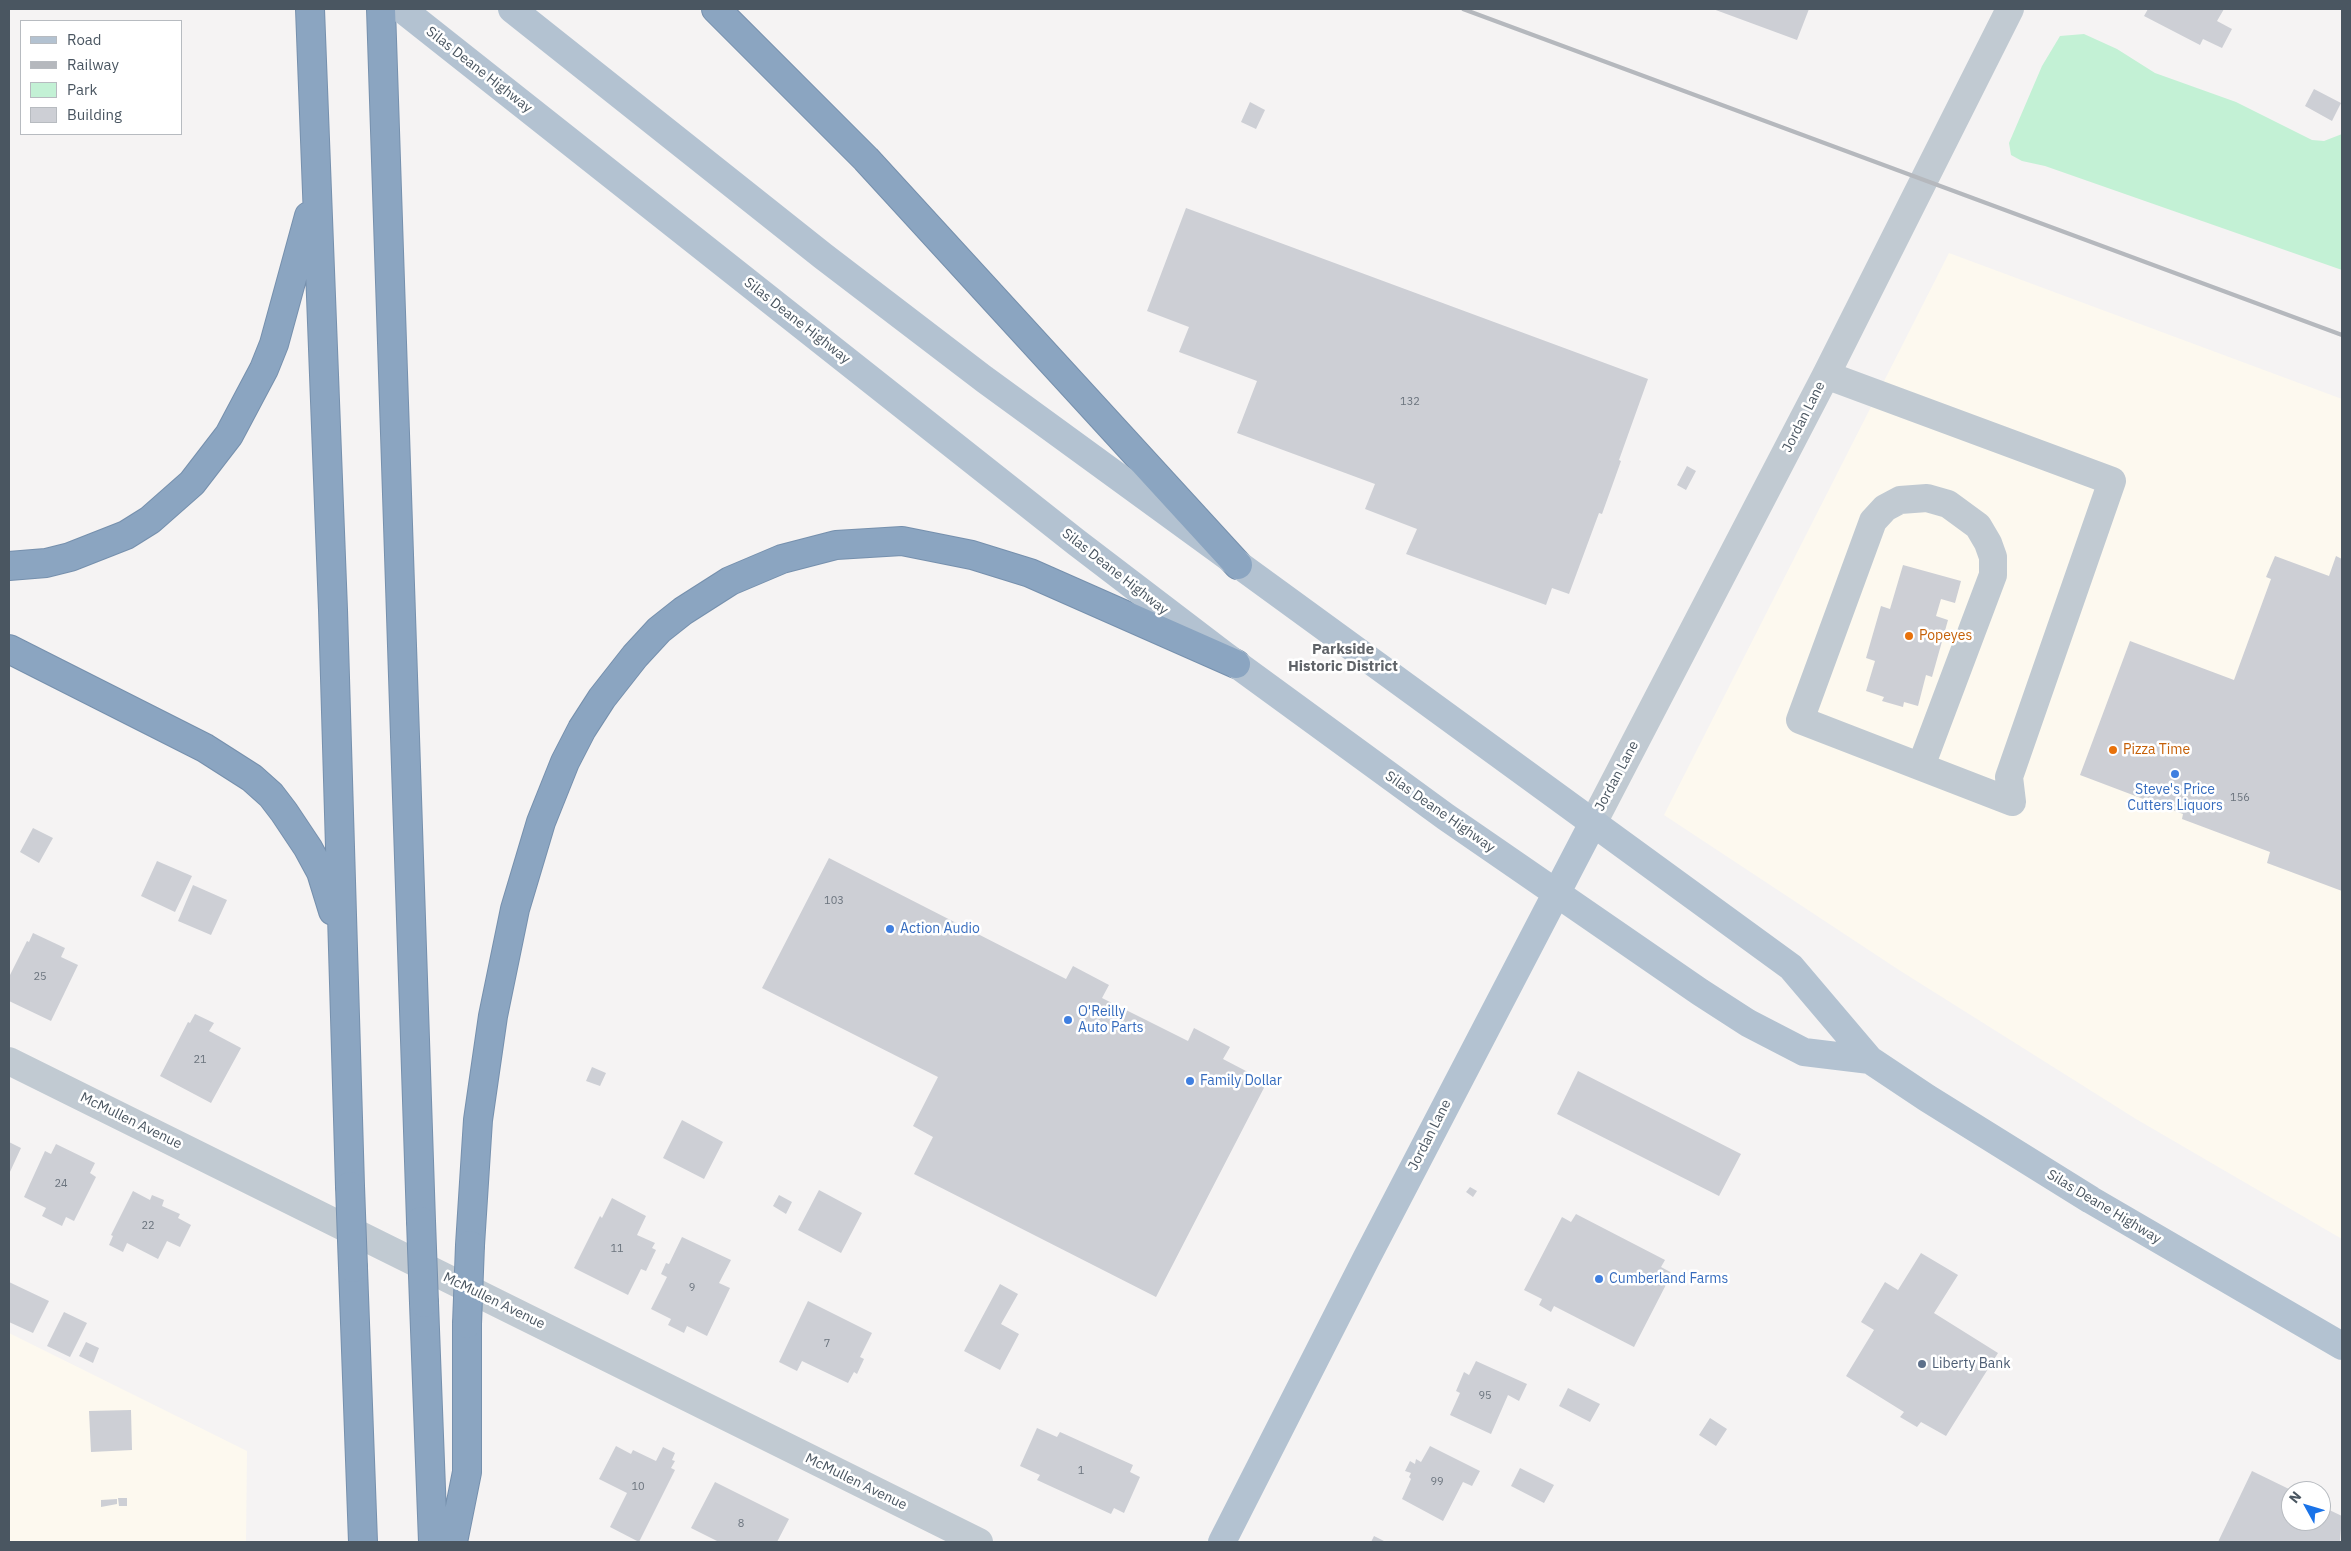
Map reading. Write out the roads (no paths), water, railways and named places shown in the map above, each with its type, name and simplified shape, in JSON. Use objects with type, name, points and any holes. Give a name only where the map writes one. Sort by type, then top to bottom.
[{"type":"highway","points":[[381,9],[421,1221],[434,1542]]},
{"type":"highway","points":[[716,9],[866,159],[1238,565]]},
{"type":"highway","points":[[310,16],[363,1542]]},
{"type":"highway","points":[[9,566],[70,557],[126,535],[150,520],[172,502],[214,457],[239,418],[274,344],[317,188]]},
{"type":"highway","points":[[453,1542],[467,1472],[467,1324],[470,1245],[478,1120],[493,1016],[515,909],[541,822],[565,762],[582,729],[602,698],[634,656],[683,611],[730,581],[782,559],[836,545],[902,541],[959,552],[1030,573],[1236,664]]},
{"type":"highway","points":[[9,649],[205,748],[252,778],[284,812],[308,848],[320,872],[333,907],[343,950]]},
{"type":"main road","name":"Silas Deane Highway","points":[[402,9],[1026,503],[1236,664],[1384,772],[1556,894],[1748,1023],[1804,1052],[1870,1060]]},
{"type":"main road","name":"Silas Deane Highway","points":[[512,9],[868,291],[1238,565],[1791,967],[1870,1060],[1927,1098],[2092,1200],[2342,1346]]},
{"type":"main road","name":"Jordan Lane","points":[[1222,1542],[1361,1267],[1593,823]]},
{"type":"street","name":"Jordan Lane","points":[[1593,823],[1826,374],[2010,9]]},
{"type":"street","points":[[1826,374],[2112,481],[2009,777],[2012,802],[1800,720],[1873,521],[1885,508],[1900,500],[1927,498],[1948,504],[1978,526],[1988,542],[1993,558],[1993,575],[1921,766]]},
{"type":"street","name":"McMullen Avenue","points":[[9,1061],[979,1542]]},
{"type":"railway","points":[[1463,9],[2342,335]]},
{"type":"place","name":"Popeyes","points":[[1909,636]]},
{"type":"place","name":"Pizza Time","points":[[2113,750]]},
{"type":"place","name":"Steve's Price Cutters Liquors","points":[[2175,774]]},
{"type":"place","name":"Action Audio","points":[[890,929]]},
{"type":"place","name":"O'Reilly Auto Parts","points":[[1068,1020]]},
{"type":"place","name":"Family Dollar","points":[[1190,1081]]},
{"type":"place","name":"Cumberland Farms","points":[[1599,1279]]},
{"type":"place","name":"Liberty Bank","points":[[1922,1364]]},
{"type":"district","name":"Parkside Historic District","points":[[1343,658]]}]
